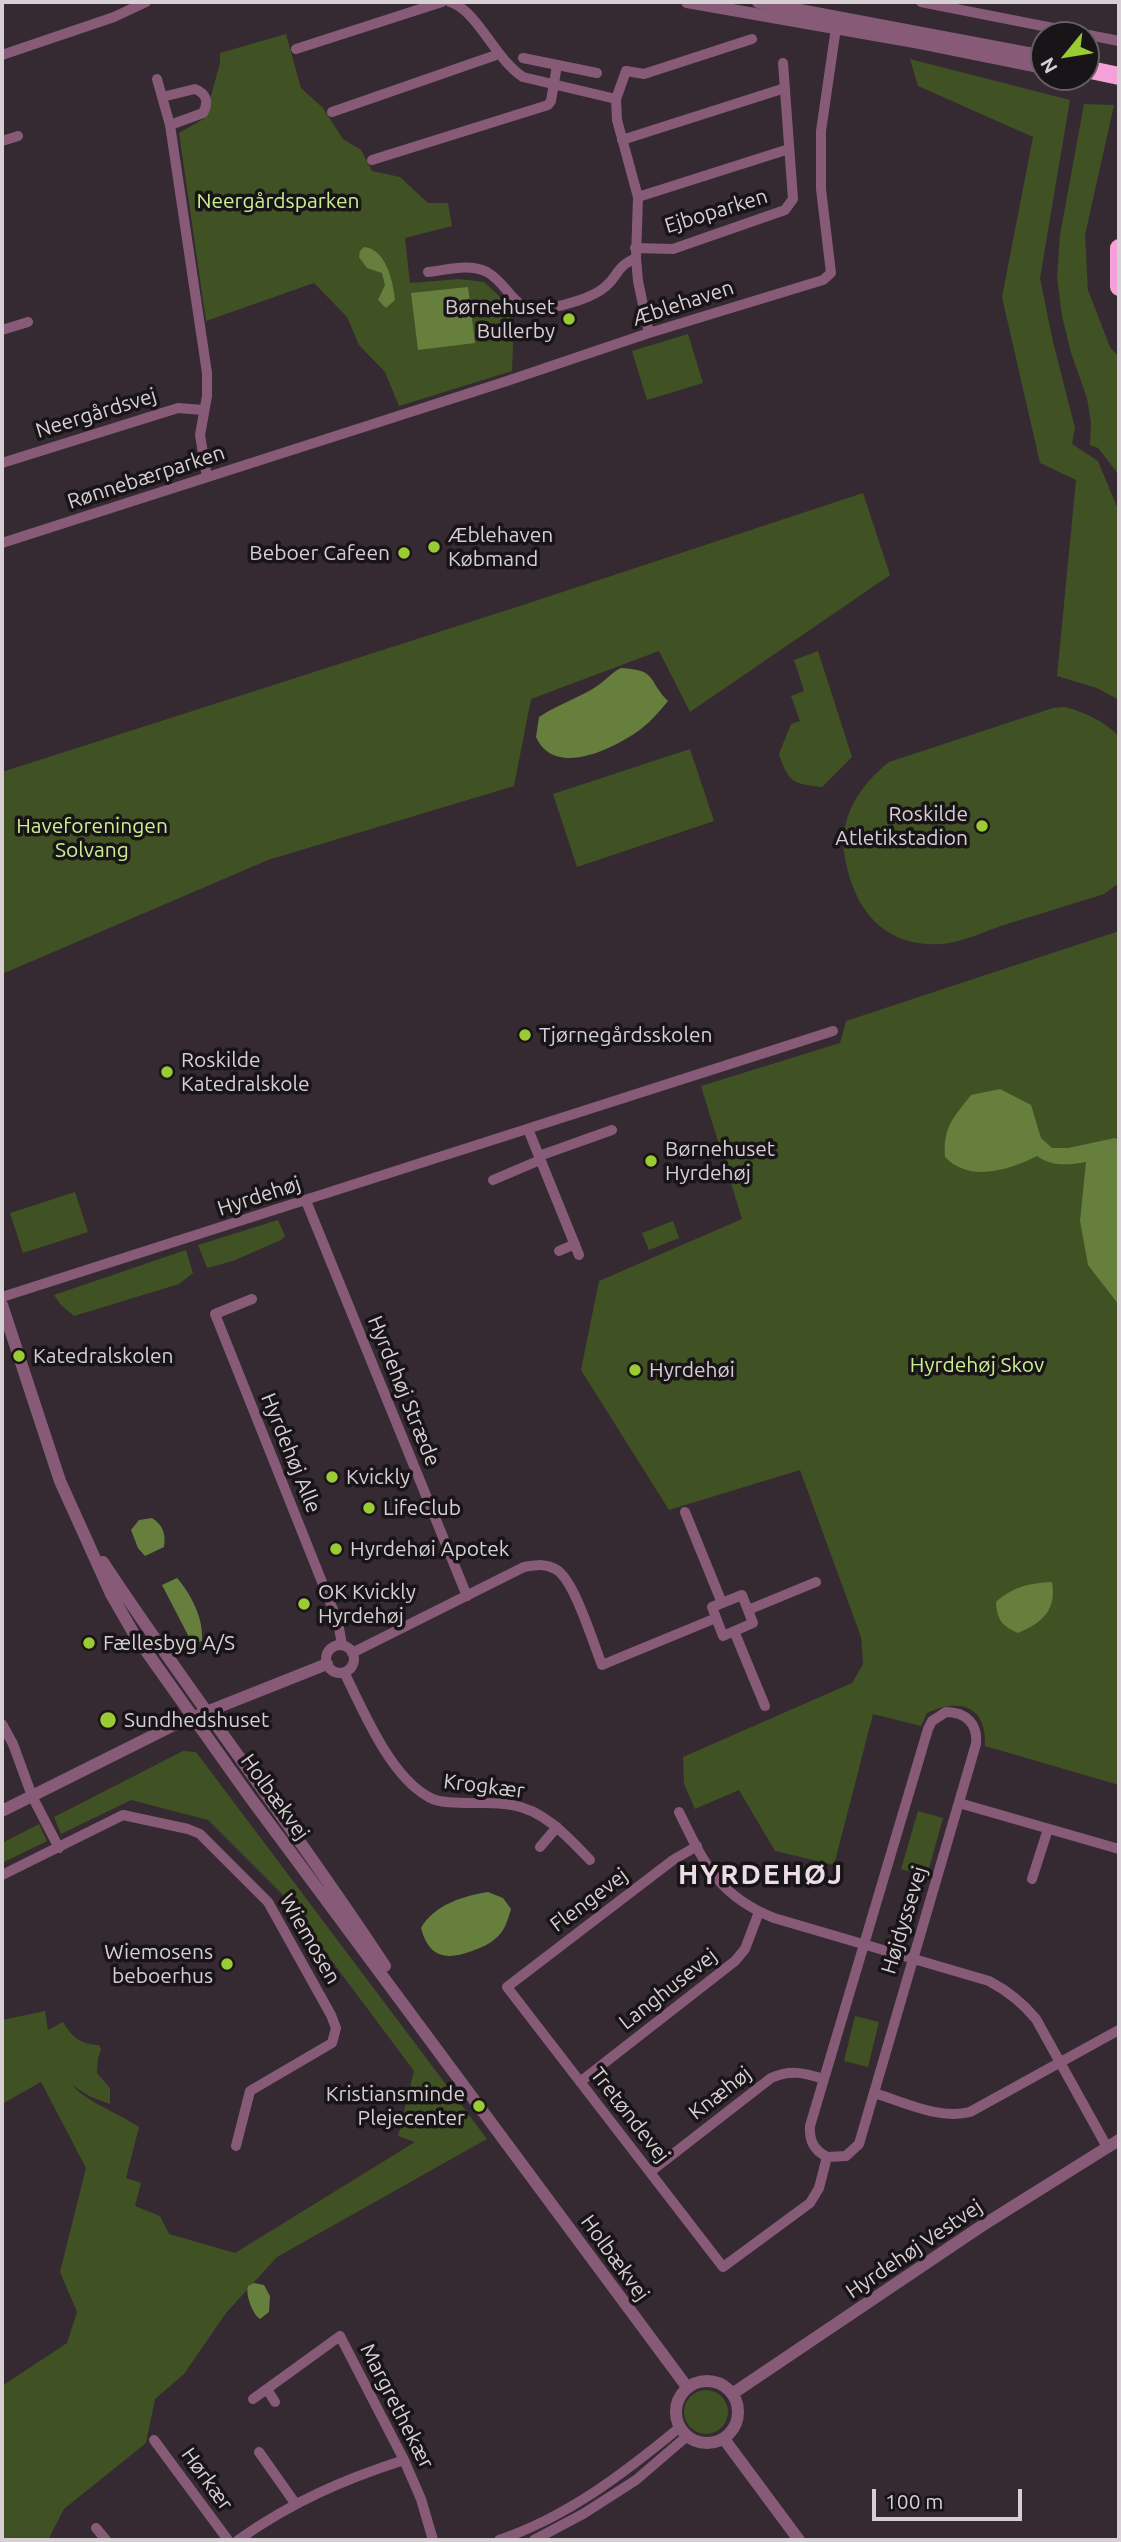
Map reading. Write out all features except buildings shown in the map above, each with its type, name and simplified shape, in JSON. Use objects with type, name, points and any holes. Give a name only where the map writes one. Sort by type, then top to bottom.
[{"type":"highway","points":[[1100,71],[1119,76]]},
{"type":"highway","points":[[1119,248],[1119,287]]},
{"type":"street","points":[[2,55],[114,18],[146,2]]},
{"type":"street","points":[[296,49],[442,2]]},
{"type":"street","points":[[450,2],[465,9],[511,69],[523,77],[616,99],[626,71],[644,74],[752,39]]},
{"type":"street","points":[[687,2],[1030,55]]},
{"type":"street","points":[[758,2],[837,23],[1030,65]]},
{"type":"street","points":[[921,2],[1119,41]]},
{"type":"street","name":"Æblehaven","points":[[301,447],[649,333],[823,280],[831,273],[821,189],[821,131],[837,23]]},
{"type":"street","points":[[332,112],[499,54]]},
{"type":"street","points":[[523,58],[597,72]]},
{"type":"street","name":"Ejboparken","points":[[636,253],[673,249],[785,210],[793,199],[783,63]]},
{"type":"street","points":[[372,160],[548,105],[557,65]]},
{"type":"street","points":[[1100,68],[1119,70]]},
{"type":"street","points":[[157,79],[170,125],[207,373],[200,435],[208,477]]},
{"type":"street","points":[[1100,80],[1119,84]]},
{"type":"street","points":[[622,140],[785,88]]},
{"type":"street","points":[[162,97],[195,89],[202,92],[206,99],[207,106],[203,113],[170,125]]},
{"type":"street","name":"Ejboparken","points":[[616,99],[617,120],[638,197],[638,281],[649,333]]},
{"type":"street","points":[[2,141],[18,136]]},
{"type":"street","name":"Ejboparken","points":[[638,197],[789,149]]},
{"type":"street","points":[[428,272],[464,267],[486,272],[498,280],[516,302],[535,310],[549,308],[604,289],[622,264],[636,253]]},
{"type":"street","points":[[2,330],[28,322]]},
{"type":"street","name":"Neergårdsvej","points":[[2,463],[178,408],[203,410]]},
{"type":"street","name":"Rønnebærparken","points":[[2,543],[301,447]]},
{"type":"street","name":"Hyrdehøj","points":[[2,1297],[833,1031]]},
{"type":"street","points":[[528,1129],[579,1255]]},
{"type":"street","points":[[493,1180],[612,1130]]},
{"type":"street","name":"Hyrdehøj Stræde","points":[[306,1201],[467,1596]]},
{"type":"street","points":[[559,1251],[575,1244]]},
{"type":"street","name":"Hyrdehøj Alle","points":[[252,1299],[215,1314],[338,1622],[342,1645]]},
{"type":"street","name":"Holbækvej","points":[[2,1305],[45,1440],[77,1522],[132,1631],[193,1718],[687,2387]]},
{"type":"street","points":[[685,1512],[722,1603]]},
{"type":"street","name":"Holbækvej","points":[[77,1522],[152,1636],[295,1831],[438,2048]]},
{"type":"street","points":[[352,1653],[524,1567],[539,1564],[559,1571],[569,1583],[602,1665],[716,1618]]},
{"type":"street","points":[[748,1610],[817,1582]]},
{"type":"street","points":[[741,1595],[753,1623],[723,1636],[712,1607],[722,1603],[741,1595]]},
{"type":"street","points":[[734,1631],[765,1706]]},
{"type":"street","points":[[342,1645],[352,1653],[353,1662],[344,1672],[334,1671],[327,1664],[329,1650],[342,1645]]},
{"type":"street","points":[[2,1811],[193,1718],[327,1664]]},
{"type":"street","name":"Krogkær","points":[[344,1672],[373,1730],[398,1769],[419,1792],[430,1799],[446,1802],[512,1805],[541,1816],[557,1827],[590,1860]]},
{"type":"street","name":"Højdyssevej","points":[[946,1712],[955,1712],[970,1720],[977,1735],[959,1803],[859,2144],[846,2156],[827,2157],[813,2145],[810,2126],[863,1944],[928,1729],[932,1721],[946,1712]]},
{"type":"street","points":[[2,1724],[13,1744],[32,1796],[59,1848]]},
{"type":"street","points":[[959,1803],[1119,1849]]},
{"type":"street","points":[[679,1812],[713,1874],[727,1892],[759,1912],[989,1981],[1009,1992],[1024,2004],[1036,2019],[1107,2147]]},
{"type":"street","name":"Wiemosen","points":[[2,1875],[123,1815],[200,1834],[268,1902],[336,2028],[332,2043],[250,2091],[236,2147]]},
{"type":"street","points":[[540,1847],[557,1827]]},
{"type":"street","points":[[1032,1879],[1048,1829]]},
{"type":"street","name":"Flengevej","points":[[507,1987],[673,1860],[697,1846]]},
{"type":"street","name":"Langhusevej","points":[[580,2082],[735,1962],[745,1949],[759,1912]]},
{"type":"street","name":"Tretøndevej","points":[[507,1987],[723,2267],[810,2203],[819,2188],[827,2157]]},
{"type":"street","points":[[874,2093],[942,2114],[958,2115],[970,2112],[1119,2030]]},
{"type":"street","name":"Knæhøj","points":[[650,2172],[771,2078],[785,2072],[800,2071],[824,2079]]},
{"type":"street","name":"Hyrdehøj Vestvej","points":[[732,2394],[980,2227],[1119,2140]]},
{"type":"street","name":"Margrethekær","points":[[253,2399],[340,2336],[404,2460],[421,2499],[433,2540]]},
{"type":"street","points":[[704,2381],[714,2381],[732,2394],[738,2413],[736,2423],[724,2439],[705,2444],[683,2433],[675,2418],[675,2406],[687,2387],[704,2381]]},
{"type":"street","points":[[267,2389],[275,2402]]},
{"type":"street","points":[[499,2540],[570,2509],[683,2433]]},
{"type":"street","points":[[534,2540],[583,2514],[636,2480],[683,2433]]},
{"type":"street","points":[[724,2439],[799,2540]]},
{"type":"street","name":"Hørkær","points":[[154,2440],[228,2540]]},
{"type":"street","points":[[258,2452],[295,2503]]},
{"type":"street","points":[[238,2540],[295,2503],[334,2484],[404,2460]]},
{"type":"street","points":[[96,2528],[106,2540]]},
{"type":"green space","name":"Neergårdsparken","points":[[286,34],[301,88],[323,108],[343,139],[361,150],[372,171],[400,177],[428,203],[448,203],[452,226],[405,238],[410,283],[459,279],[484,282],[509,305],[514,324],[512,371],[399,406],[385,372],[359,345],[347,317],[314,283],[206,321],[179,133],[205,118],[220,63],[220,53]]},
{"type":"green space","points":[[910,59],[1070,100],[1040,278],[1075,428],[1072,444],[1098,461],[1119,512],[1119,700],[1097,688],[1057,676],[1076,480],[1040,463],[1002,297],[1033,137],[918,86]]},
{"type":"green space","points":[[1084,104],[1114,105],[1085,235],[1088,290],[1110,347],[1119,357],[1119,475],[1098,448],[1090,445],[1091,423],[1087,398],[1071,353],[1062,316],[1057,277],[1060,235]]},
{"type":"green space","points":[[688,334],[703,383],[647,400],[632,351]]},
{"type":"green space","name":"Haveforeningen Solvang","points":[[863,493],[890,575],[690,712],[659,651],[531,699],[514,786],[268,860],[2,974],[2,772]]},
{"type":"green space","points":[[818,651],[852,757],[822,787],[804,785],[793,780],[785,771],[779,754],[791,724],[800,721],[791,696],[804,691],[794,660]]},
{"type":"green space","name":"Roskilde Atletikstadion","points":[[1065,707],[1094,718],[1119,736],[1119,883],[1104,894],[949,943],[921,944],[904,940],[875,922],[856,894],[849,877],[844,843],[848,816],[868,782],[889,762],[1053,708]]},
{"type":"green space","points":[[690,749],[714,821],[577,867],[553,794]]},
{"type":"green space","name":"Hyrdehøj Skov","points":[[1119,931],[1119,1785],[985,1746],[981,1721],[969,1709],[960,1706],[939,1708],[927,1713],[921,1726],[873,1714],[834,1865],[775,1851],[739,1790],[695,1809],[684,1784],[683,1757],[852,1683],[863,1664],[861,1637],[800,1470],[669,1510],[581,1370],[599,1281],[742,1219],[701,1086],[840,1043],[846,1021]]},
{"type":"green space","points":[[75,1192],[88,1232],[23,1253],[10,1213]]},
{"type":"green space","points":[[278,1220],[285,1236],[281,1240],[233,1261],[207,1268],[198,1245]]},
{"type":"green space","points":[[673,1221],[679,1238],[649,1250],[642,1233]]},
{"type":"green space","points":[[186,1250],[193,1273],[179,1284],[74,1316],[54,1295]]},
{"type":"green space","points":[[183,1751],[196,1752],[487,2139],[277,2257],[226,2313],[184,2374],[155,2399],[146,2443],[64,2509],[48,2540],[2,2540],[2,2386],[67,2343],[77,2312],[60,2272],[86,2168],[41,2082],[2,2104],[2,2020],[45,2011],[48,2030],[63,2022],[78,2039],[99,2045],[101,2049],[97,2073],[110,2088],[110,2104],[91,2097],[72,2085],[79,2092],[139,2127],[126,2178],[141,2183],[135,2206],[160,2216],[169,2234],[235,2253],[415,2142],[398,2136],[414,2071],[281,1893],[208,1820],[131,1800],[61,1834],[54,1817]]},
{"type":"green space","points":[[918,1811],[943,1818],[927,1876],[901,1869]]},
{"type":"green space","points":[[39,1824],[47,1841],[2,1863],[2,1843]]},
{"type":"green space","points":[[855,2016],[879,2022],[868,2067],[844,2061]]},
{"type":"green space","points":[[706,2390],[722,2396],[728,2412],[722,2428],[706,2434],[690,2428],[684,2412],[690,2396]]},
{"type":"shaded area","points":[[364,247],[378,253],[390,275],[395,300],[386,308],[378,300],[385,285],[382,273],[367,268],[359,257]]},
{"type":"shaded area","points":[[468,287],[475,343],[418,350],[411,293]]},
{"type":"shaded area","points":[[621,668],[647,674],[668,701],[655,716],[630,737],[586,756],[557,756],[545,749],[536,737],[539,717],[594,688]]},
{"type":"shaded area","points":[[1000,1089],[1031,1105],[1041,1138],[1052,1148],[1068,1148],[1115,1138],[1119,1141],[1119,1305],[1088,1265],[1080,1221],[1086,1162],[1060,1164],[1037,1156],[1014,1166],[978,1172],[955,1165],[945,1157],[948,1130],[954,1117],[971,1095]]},
{"type":"shaded area","points":[[152,1518],[163,1530],[164,1547],[145,1556],[138,1548],[131,1530],[139,1520]]},
{"type":"shaded area","points":[[177,1578],[196,1607],[202,1641],[191,1641],[162,1585]]},
{"type":"shaded area","points":[[1052,1582],[1050,1608],[1041,1620],[1018,1633],[1001,1622],[996,1602],[1002,1597],[1022,1587]]},
{"type":"shaded area","points":[[488,1892],[503,1898],[511,1909],[506,1925],[499,1935],[485,1946],[454,1956],[434,1951],[424,1938],[421,1928],[433,1913],[450,1903]]},
{"type":"shaded area","points":[[254,2283],[264,2285],[270,2296],[269,2312],[260,2319],[252,2309],[248,2294],[248,2286]]},
{"type":"place","name":"Børnehuset Bullerby","points":[[569,319]]},
{"type":"place","name":"Æblehaven Købmand","points":[[434,547]]},
{"type":"place","name":"Beboer Cafeen","points":[[404,553]]},
{"type":"place","name":"Roskilde Atletikstadion","points":[[982,826]]},
{"type":"place","name":"Tjørnegårdsskolen","points":[[525,1035]]},
{"type":"place","name":"Roskilde Katedralskole","points":[[167,1072]]},
{"type":"place","name":"Børnehuset Hyrdehøj","points":[[651,1161]]},
{"type":"place","name":"Katedralskolen","points":[[19,1356]]},
{"type":"place","name":"Hyrdehøi","points":[[635,1370]]},
{"type":"place","name":"Kvickly","points":[[332,1477]]},
{"type":"place","name":"LifeClub","points":[[369,1508]]},
{"type":"place","name":"Hyrdehøi Apotek","points":[[336,1549]]},
{"type":"place","name":"OK Kvickly Hyrdehøj","points":[[304,1604]]},
{"type":"place","name":"Fællesbyg A/S","points":[[89,1643]]},
{"type":"place","name":"Sundhedshuset","points":[[108,1720]]},
{"type":"place","name":"Wiemosens beboerhus","points":[[227,1964]]},
{"type":"place","name":"Kristiansminde Plejecenter","points":[[479,2106]]},
{"type":"district","name":"HYRDEHØJ","points":[[761,1875]]}]
